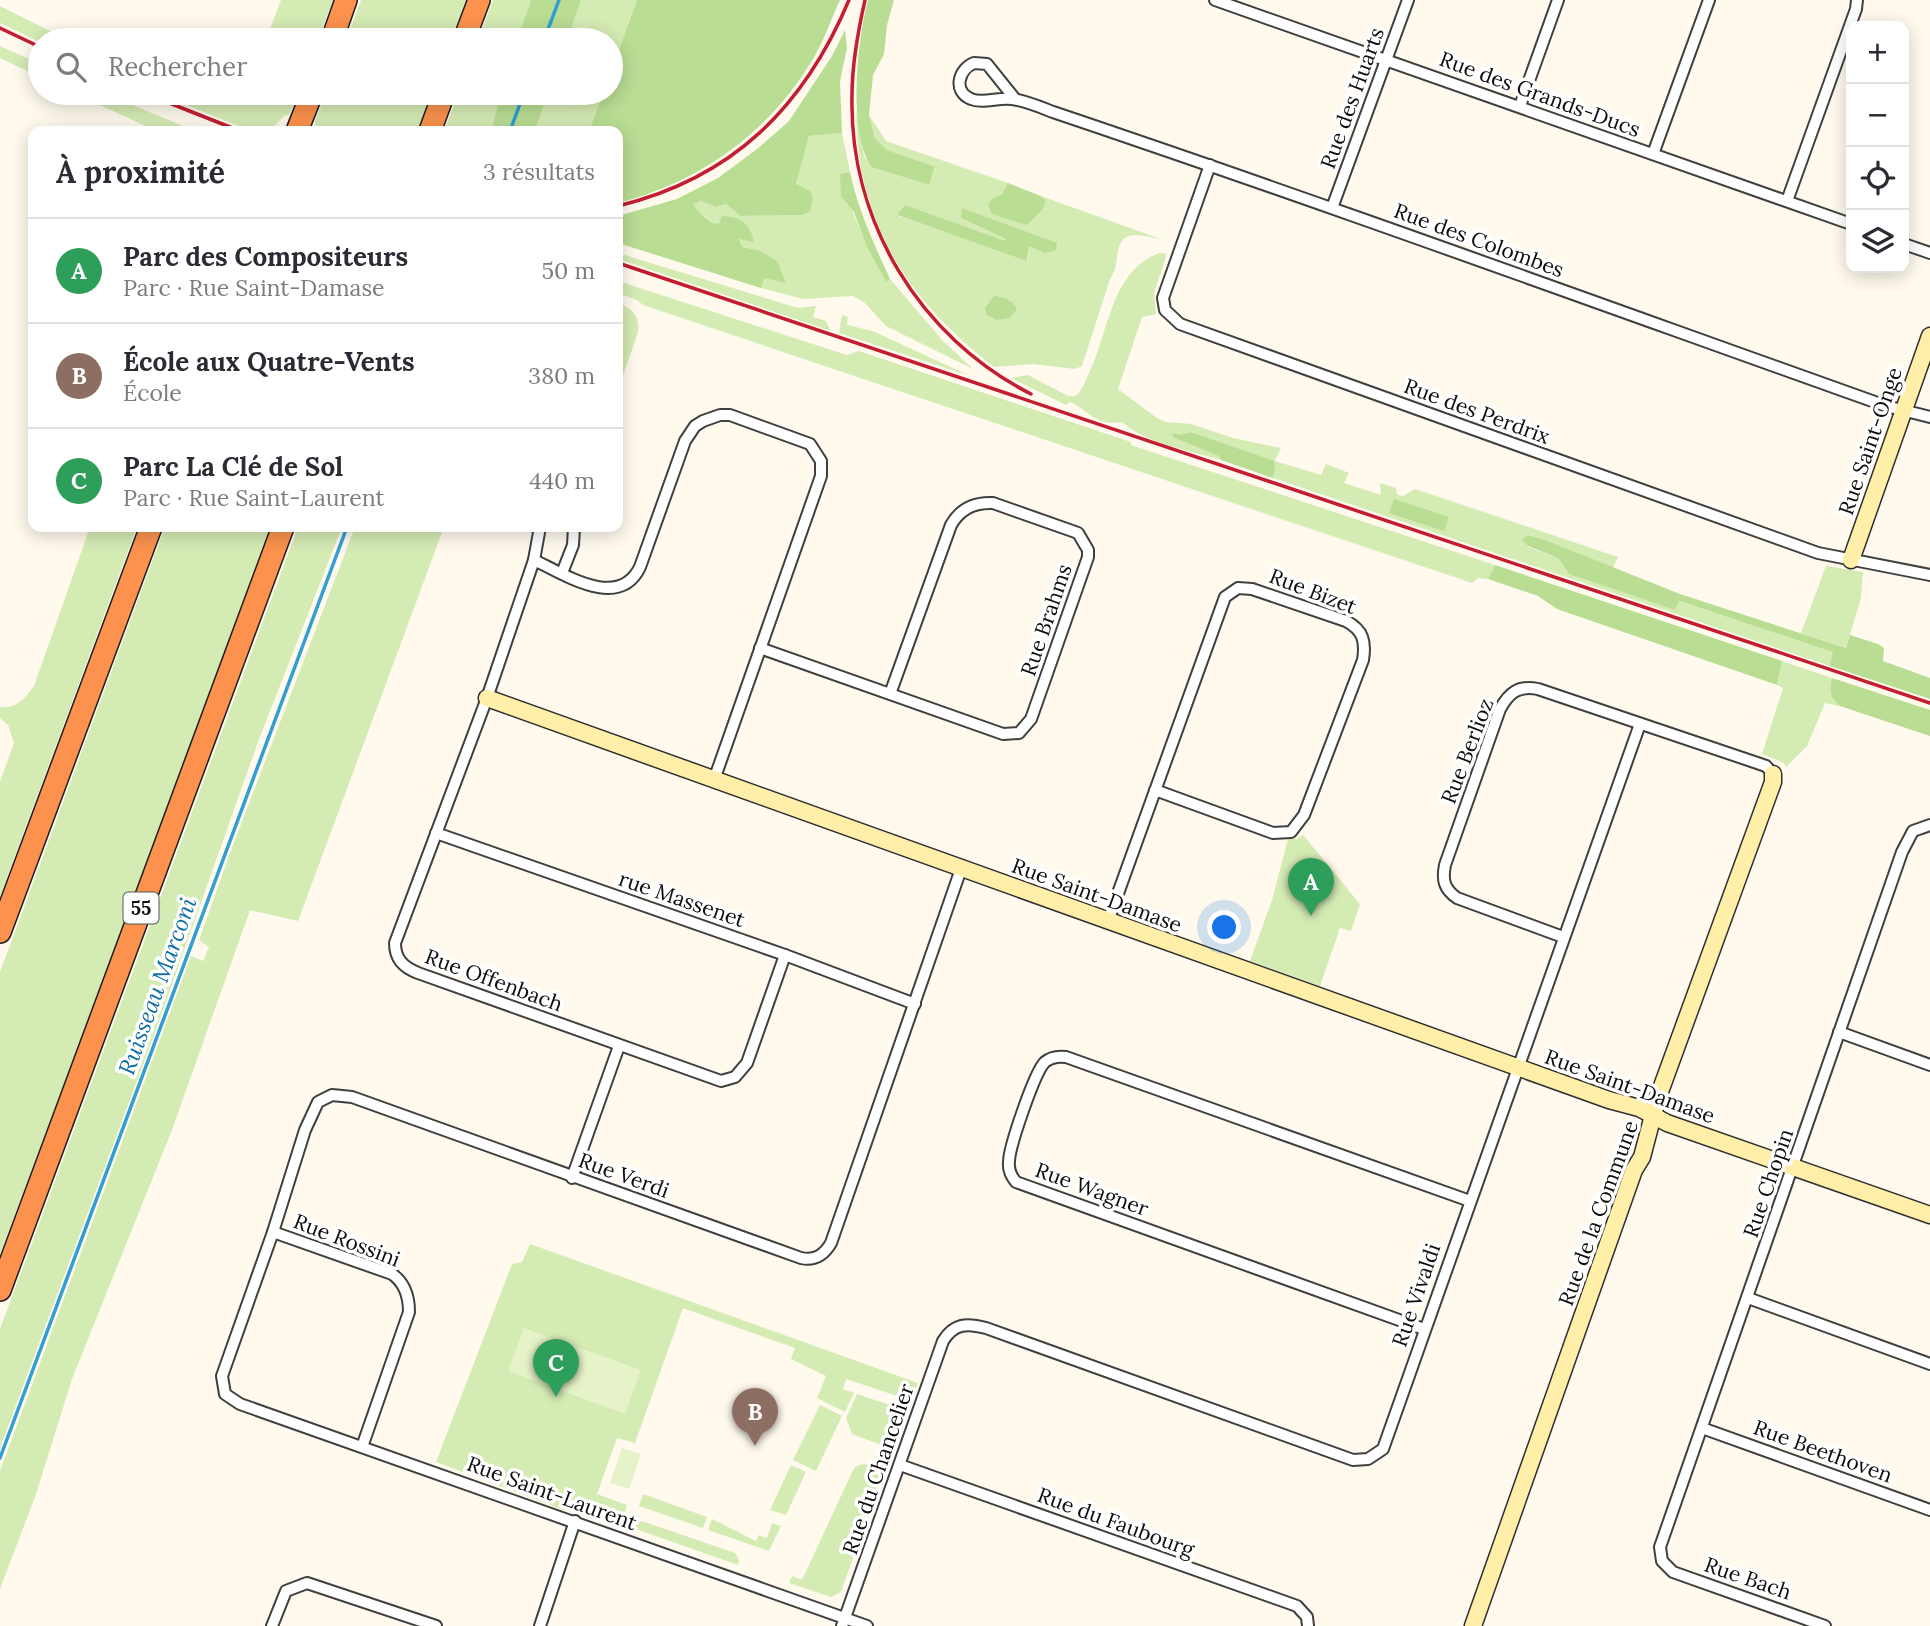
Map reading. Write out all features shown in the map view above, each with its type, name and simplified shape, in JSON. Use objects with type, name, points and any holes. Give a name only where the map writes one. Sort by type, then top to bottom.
[{"type":"highway","points":[[336,28],[346,0]]},
{"type":"highway","points":[[468,28],[479,0]]},
{"type":"highway","points":[[299,126],[307,105]]},
{"type":"highway","points":[[432,126],[440,105]]},
{"type":"highway","points":[[0,932],[148,532]]},
{"type":"highway","name":"55","points":[[0,1290],[281,532]]},
{"type":"street","name":"Rue des Grands-Ducs","points":[[1215,0],[1846,223]]},
{"type":"street","name":"Rue des Huarts","points":[[1332,208],[1408,0]]},
{"type":"street","points":[[1520,106],[1558,0]]},
{"type":"street","points":[[1653,155],[1709,0]]},
{"type":"street","points":[[1787,201],[1857,0]]},
{"type":"street","name":"Rue des Colombes","points":[[1015,99],[987,64],[974,63],[963,70],[959,82],[967,97],[979,101],[1015,99],[1332,208],[1886,407],[1930,418]]},
{"type":"street","name":"Rue des Perdrix","points":[[1210,165],[1164,291],[1165,310],[1180,324],[1818,554],[1930,576]]},
{"type":"street","points":[[1909,246],[1930,253]]},
{"type":"street","name":"Rue Saint-Onge","points":[[1851,560],[1930,336]]},
{"type":"street","points":[[534,560],[610,590],[617,589],[631,580],[640,567],[685,441],[695,426],[703,421],[720,415],[730,415],[810,444],[818,454],[821,476],[714,780]]},
{"type":"street","name":"Rue Brahms","points":[[760,648],[1003,734],[1019,733],[1031,719],[1088,557],[1088,550],[1078,533],[993,503],[963,509],[951,525],[890,694]]},
{"type":"street","name":"Rue Offenbach","points":[[539,532],[534,560],[487,698],[396,943],[400,962],[418,973],[721,1081],[735,1077],[747,1063],[785,955]]},
{"type":"street","points":[[562,573],[573,545],[574,532]]},
{"type":"street","name":"Rue Bizet","points":[[1108,921],[1222,602],[1229,592],[1238,588],[1252,589],[1346,621],[1358,628],[1364,642],[1363,660],[1304,815],[1291,832],[1273,833],[1155,790]]},
{"type":"street","name":"Rue Berlioz","points":[[1563,937],[1457,898],[1446,888],[1443,881],[1445,865],[1500,709],[1516,689],[1531,688],[1640,724],[1766,766],[1773,774]]},
{"type":"street","name":"Rue Saint-Damase","points":[[487,698],[1518,1068],[1639,1108],[1667,1123],[1930,1215]]},
{"type":"street","name":"Rue Vivaldi","points":[[955,1328],[968,1324],[986,1328],[1358,1461],[1368,1459],[1383,1449],[1640,724]]},
{"type":"street","name":"Rue de la Commune","points":[[1473,1626],[1634,1170],[1642,1157],[1657,1100],[1773,782],[1773,774]]},
{"type":"street","name":"Rue Chopin","points":[[1662,1560],[1660,1547],[1902,852],[1913,831],[1927,825]]},
{"type":"street","name":"rue Massenet","points":[[436,833],[785,955],[915,1004]]},
{"type":"street","name":"Rue Verdi","points":[[225,1394],[222,1376],[315,1107],[324,1097],[332,1095],[352,1097],[801,1258],[821,1256],[831,1243],[961,869]]},
{"type":"street","points":[[1839,1032],[1930,1065]]},
{"type":"street","points":[[572,1178],[619,1046]]},
{"type":"street","name":"Rue Wagner","points":[[1424,1329],[1016,1182],[1010,1171],[1010,1154],[1032,1090],[1047,1060],[1066,1057],[1470,1201]]},
{"type":"street","name":"Rue Rossini","points":[[273,1232],[392,1274],[401,1280],[406,1291],[409,1312],[362,1447]]},
{"type":"street","points":[[1748,1298],[1930,1364]]},
{"type":"street","name":"Rue du Chancelier","points":[[844,1622],[943,1341],[955,1328]]},
{"type":"street","name":"Rue Saint-Laurent","points":[[225,1394],[240,1405],[575,1521],[844,1622],[867,1626]]},
{"type":"street","name":"Rue Beethoven","points":[[1702,1428],[1930,1510]]},
{"type":"street","name":"Rue du Faubourg","points":[[900,1465],[1297,1606],[1307,1618],[1308,1626]]},
{"type":"street","points":[[540,1626],[575,1521]]},
{"type":"street","name":"Rue Bach","points":[[1662,1560],[1668,1570],[1680,1575],[1825,1626]]},
{"type":"street","points":[[272,1626],[286,1591],[307,1583],[436,1626]]},
{"type":"green space","points":[[281,0],[333,0],[322,28],[270,28]]},
{"type":"green space","points":[[361,0],[466,0],[456,28],[350,28]]},
{"type":"green space","points":[[493,0],[531,0],[521,28],[482,28]]},
{"type":"green space","points":[[531,0],[581,0],[571,28],[521,28]]},
{"type":"green space","points":[[581,0],[637,0],[623,39],[623,28],[571,28]]},
{"type":"green space","points":[[637,0],[840,0],[813,59],[776,110],[754,132],[704,168],[648,194],[623,202],[623,126],[591,126],[599,105],[623,105],[623,39]]},
{"type":"green space","points":[[868,0],[894,0],[887,25],[884,54],[873,75],[869,115],[875,138],[887,150],[935,167],[929,185],[871,167],[864,151],[859,131],[857,85]]},
{"type":"green space","points":[[0,6],[44,28],[28,28],[28,36],[0,23]]},
{"type":"green space","points":[[845,30],[847,48],[840,81],[842,133],[809,136],[796,184],[810,191],[813,198],[810,211],[802,215],[741,216],[726,204],[716,207],[701,201],[693,204],[712,222],[719,224],[722,216],[744,222],[754,242],[739,239],[742,247],[758,250],[777,261],[786,283],[764,278],[761,288],[623,245],[623,215],[677,199],[718,178],[757,149],[789,121],[832,56]]},
{"type":"green space","points":[[0,46],[28,59],[28,71],[0,58]]},
{"type":"green space","points":[[100,105],[132,105],[183,126],[145,126]]},
{"type":"green space","points":[[186,105],[293,105],[289,115],[284,116],[274,126],[238,126]]},
{"type":"green space","points":[[321,105],[429,105],[422,126],[316,126]]},
{"type":"green space","points":[[454,105],[498,105],[492,126],[446,126]]},
{"type":"green space","points":[[498,105],[544,105],[537,126],[492,126]]},
{"type":"green space","points":[[544,105],[599,105],[591,126],[537,126]]},
{"type":"green space","points":[[856,110],[864,156],[871,167],[929,185],[935,168],[887,150],[875,138],[869,115],[886,141],[1008,183],[1002,194],[991,199],[988,206],[1046,201],[1041,196],[1166,241],[1137,235],[1125,238],[1120,243],[1115,268],[1082,366],[1075,369],[1033,364],[994,367],[931,309],[898,264],[873,213],[858,148]],"holes":[[[905,205],[1005,242],[1006,239],[961,218],[1029,246],[1028,260],[898,216]]]},
{"type":"green space","points":[[842,133],[850,172],[840,174],[860,229],[886,282],[890,279],[943,341],[973,369],[886,326],[864,302],[853,296],[803,299],[761,288],[763,277],[786,282],[758,250],[742,247],[738,239],[754,241],[712,222],[692,204],[701,201],[716,207],[726,204],[741,216],[803,215],[796,184],[809,136]]},
{"type":"green space","points":[[850,172],[872,240],[890,279],[886,282],[867,247],[854,212],[841,196],[840,174]]},
{"type":"green space","points":[[1008,183],[1041,196],[1046,201],[1041,211],[1027,225],[992,214],[988,205],[991,199],[1002,194]]},
{"type":"green space","points":[[905,205],[1005,241],[1006,239],[961,218],[962,208],[1057,243],[1056,250],[1045,253],[1029,246],[1027,261],[897,215]]},
{"type":"green space","points":[[1159,253],[1167,254],[1154,293],[1156,314],[1142,317],[1118,389],[1157,418],[1166,422],[1191,424],[1233,438],[1281,448],[1275,461],[1321,475],[1326,464],[1349,473],[1344,483],[1381,495],[1380,483],[1396,488],[1397,495],[1403,496],[1415,489],[1618,557],[1613,568],[1527,535],[1528,547],[1558,558],[1569,574],[1675,610],[1678,601],[1834,652],[1830,666],[1273,478],[1273,461],[1191,432],[1180,435],[1219,456],[1221,460],[1155,441],[1122,422],[1099,420],[1070,402],[1066,405],[1011,378],[1028,375],[1068,396],[1075,396],[1096,357],[1121,289],[1130,274]]},
{"type":"green space","points":[[623,255],[798,308],[816,306],[813,317],[826,321],[831,331],[623,261]]},
{"type":"green space","points":[[623,283],[847,355],[859,351],[1131,442],[1131,445],[1495,565],[1488,579],[1478,578],[1472,583],[643,305],[623,295]]},
{"type":"green space","points":[[994,296],[1008,300],[1017,310],[1009,318],[997,320],[987,315],[985,308]]},
{"type":"green space","points":[[623,305],[634,313],[638,321],[638,332],[623,376]]},
{"type":"green space","points":[[842,315],[848,317],[847,325],[873,331],[970,376],[839,333]]},
{"type":"green space","points":[[1191,432],[1274,461],[1273,478],[1221,460],[1219,456],[1173,437],[1172,433],[1180,435]]},
{"type":"green space","points":[[1394,499],[1449,517],[1444,531],[1389,513]]},
{"type":"green space","points":[[88,532],[135,532],[0,896],[0,782],[14,743],[8,725],[0,718],[0,707],[16,704],[24,699],[34,686]]},
{"type":"green space","points":[[163,532],[272,532],[0,1254],[0,972]]},
{"type":"green space","points":[[296,532],[340,532],[258,742],[154,1035],[0,1448],[0,1329]]},
{"type":"green space","points":[[353,532],[442,532],[298,921],[250,910],[172,1130],[72,1379],[36,1494],[0,1589],[0,1471],[191,956],[203,961],[209,947],[199,940]]},
{"type":"green space","points":[[1527,535],[1680,594],[1846,648],[1850,635],[1878,644],[1884,648],[1883,661],[1930,678],[1930,699],[1830,666],[1833,652],[1679,601],[1675,610],[1569,574],[1558,558],[1528,546],[1522,540]]},
{"type":"green space","points":[[1495,565],[1782,661],[1777,685],[1557,609],[1538,596],[1488,579]]},
{"type":"green space","points":[[1826,566],[1863,572],[1861,598],[1846,648],[1801,633]]},
{"type":"green space","points":[[1782,661],[1832,678],[1831,693],[1840,706],[1825,703],[1807,746],[1786,767],[1784,763],[1762,754],[1783,688],[1777,685]]},
{"type":"green space","points":[[1832,678],[1930,710],[1930,736],[1840,706],[1831,693]]},
{"type":"green space","points":[[1303,835],[1360,904],[1351,931],[1340,928],[1320,986],[1250,961],[1272,900],[1288,839],[1297,839]]},
{"type":"green space","points":[[530,1244],[918,1383],[912,1401],[846,1379],[843,1389],[854,1393],[845,1412],[817,1398],[826,1376],[791,1359],[795,1348],[683,1308],[635,1443],[617,1438],[597,1494],[627,1505],[621,1523],[596,1514],[593,1516],[576,1506],[564,1510],[436,1462],[512,1264],[522,1262]]},
{"type":"green space","points":[[524,1328],[641,1370],[625,1414],[508,1371]]},
{"type":"green space","points":[[857,1394],[908,1411],[907,1415],[904,1414],[903,1418],[906,1419],[895,1450],[852,1434],[846,1418]]},
{"type":"green space","points":[[820,1405],[842,1416],[816,1471],[793,1460]]},
{"type":"green space","points":[[622,1448],[641,1454],[629,1489],[610,1483]]},
{"type":"green space","points":[[866,1464],[884,1470],[841,1592],[831,1597],[789,1583],[792,1576],[802,1580],[854,1468]]},
{"type":"green space","points":[[791,1465],[806,1472],[786,1515],[770,1510]]},
{"type":"green space","points":[[643,1494],[707,1517],[703,1528],[639,1506]]},
{"type":"green space","points":[[712,1519],[756,1541],[759,1535],[767,1538],[772,1523],[781,1526],[769,1551],[708,1530]]},
{"type":"green space","points":[[642,1521],[735,1553],[739,1560],[738,1565],[633,1528],[636,1522]]},
{"type":"waterway","name":"Ruisseau Marconi","points":[[548,28],[559,0]]},
{"type":"waterway","name":"Ruisseau Marconi","points":[[512,126],[520,105]]},
{"type":"waterway","name":"Ruisseau Marconi","points":[[0,1458],[345,532]]},
{"type":"railway","points":[[623,204],[696,177],[730,157],[760,133],[810,73],[849,0]]},
{"type":"railway","points":[[865,0],[853,71],[854,142],[863,187],[878,230],[898,270],[924,308],[955,341],[991,370],[1031,394]]},
{"type":"railway","points":[[0,28],[28,41]]},
{"type":"railway","points":[[174,105],[227,126]]},
{"type":"railway","points":[[623,265],[1930,703]]},
{"type":"place","name":"Parc des Compositeurs","points":[[1311,916]]},
{"type":"place","name":"Parc La Clé de Sol","points":[[556,1397]]},
{"type":"place","name":"École aux Quatre-Vents","points":[[755,1446]]}]
